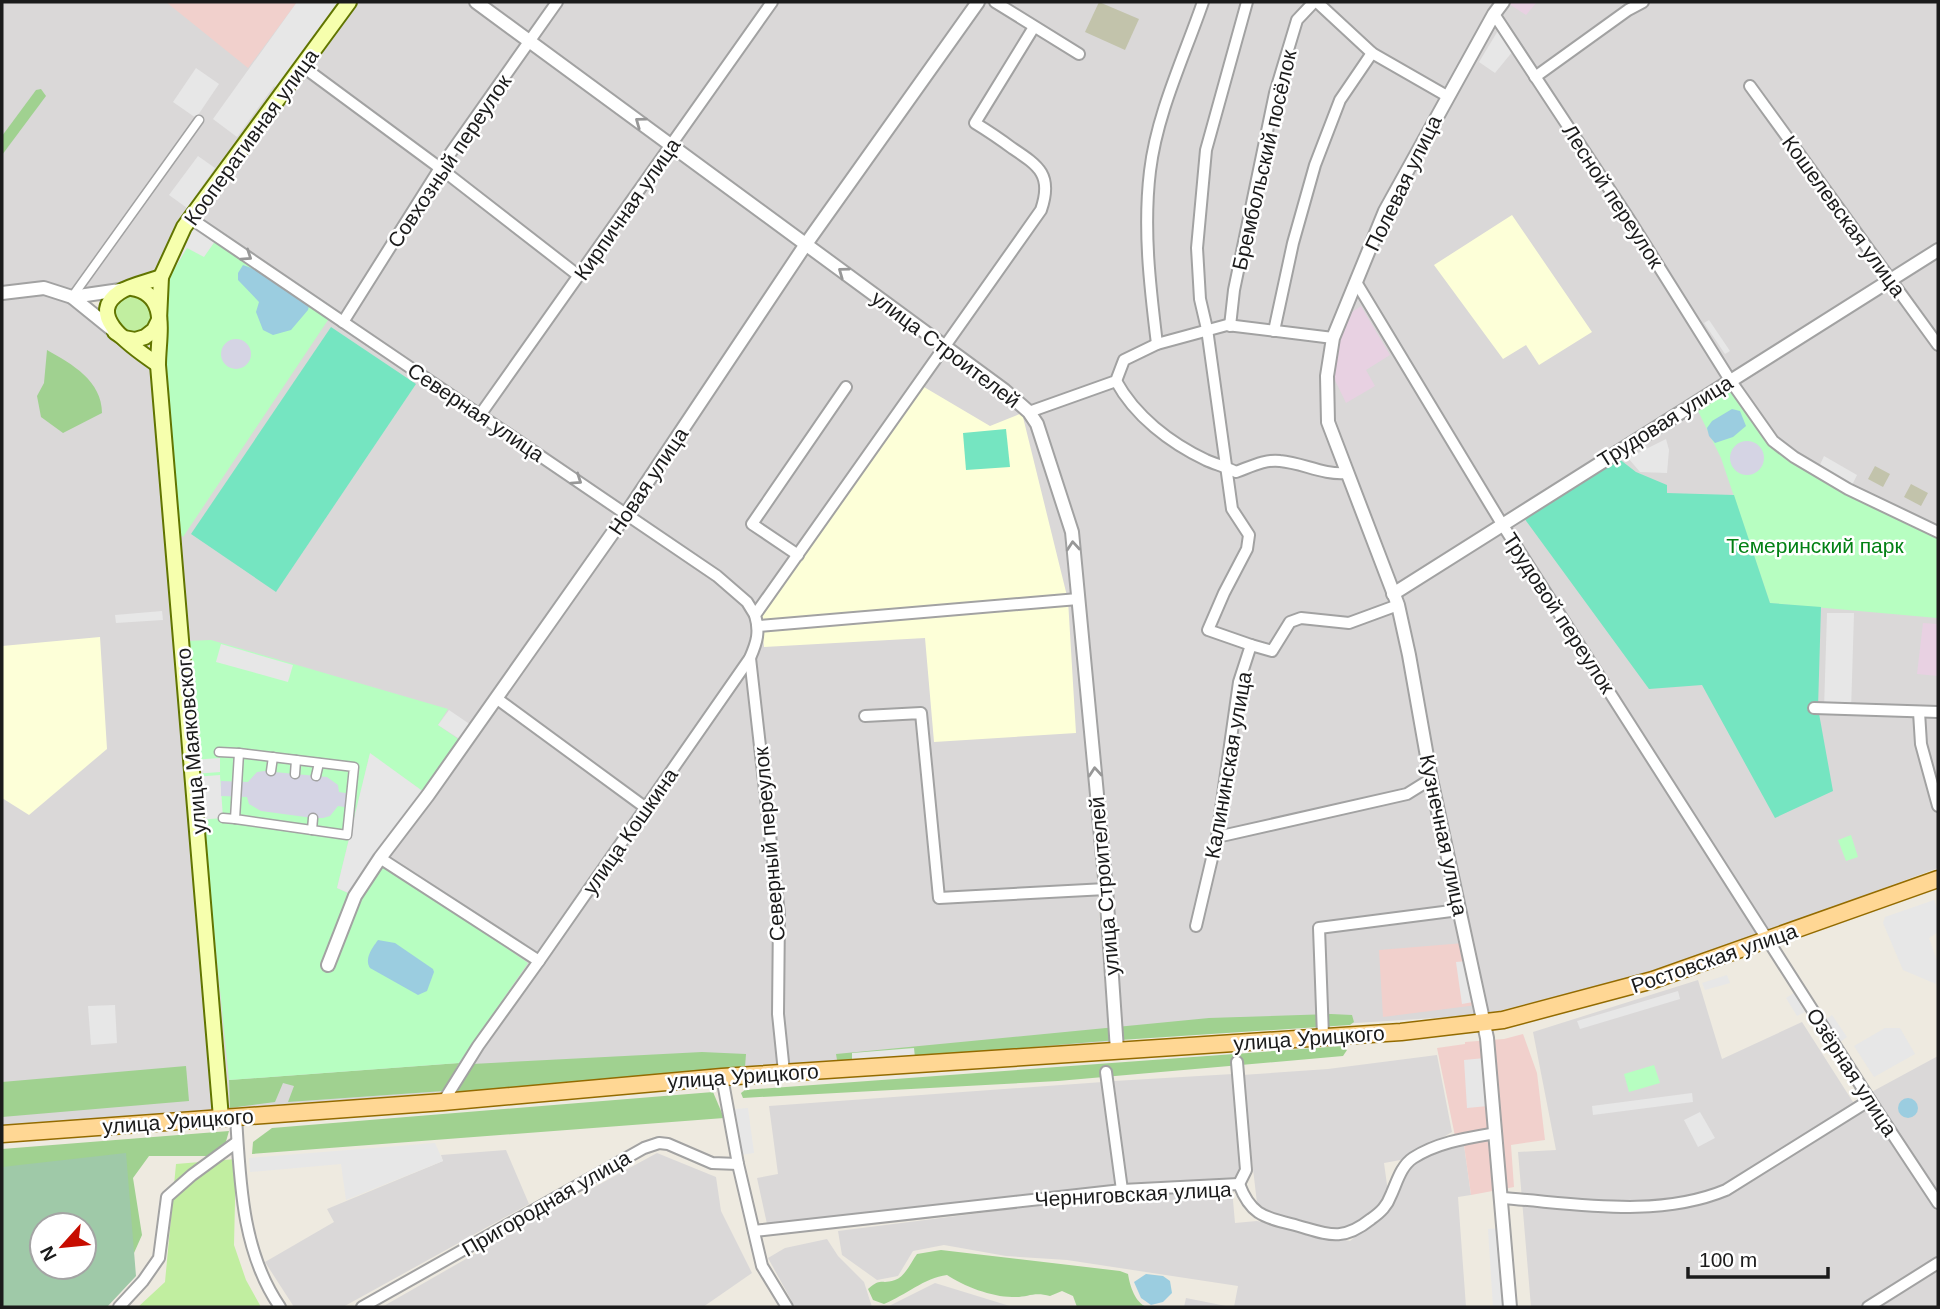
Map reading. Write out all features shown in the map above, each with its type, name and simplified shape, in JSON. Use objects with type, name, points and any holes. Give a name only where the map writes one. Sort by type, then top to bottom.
[{"type":"main road","name":"Кооперативная улица","points":[[161,277],[190,218],[349,2]]},
{"type":"main road","points":[[158,365],[115,332],[108,314],[109,305],[121,291],[161,277]]},
{"type":"main road","name":"улица Маяковского","points":[[161,277],[158,365],[229,1117]]},
{"type":"main road","points":[[115,332],[124,338],[135,340],[154,330],[159,320],[158,307],[153,298],[142,290],[132,288]]},
{"type":"main road","name":"Ростовская улица","points":[[1485,1023],[1653,980],[1938,879]]},
{"type":"main road","name":"улица Урицкого","points":[[2,1134],[443,1102],[784,1072],[1323,1037],[1485,1023]]},
{"type":"street","name":"улица Строителей","points":[[476,2],[1004,390],[1029,412],[1039,426],[1072,532],[1106,889],[1117,1050]]},
{"type":"street","name":"Совхозный переулок","points":[[343,322],[440,168],[557,2]]},
{"type":"street","name":"Новая улица","points":[[328,965],[355,896],[380,858],[626,514],[806,244],[978,2]]},
{"type":"street","points":[[995,2],[1079,54]]},
{"type":"street","points":[[1157,344],[1149,277],[1147,208],[1150,170],[1165,108],[1203,2]]},
{"type":"street","name":"Брембольский посёлок","points":[[1207,330],[1199,299],[1197,248],[1206,150],[1247,2]]},
{"type":"street","points":[[1315,2],[1372,54],[1447,96]]},
{"type":"street","name":"Брембольский посёлок","points":[[1230,326],[1234,290],[1275,93],[1297,20],[1315,2]]},
{"type":"street","name":"Полевая улица","points":[[1327,376],[1333,338],[1385,211],[1447,96],[1503,2]]},
{"type":"street","points":[[1535,76],[1628,9],[1643,2]]},
{"type":"street","name":"Кирпичная улица","points":[[480,415],[672,145],[766,4]]},
{"type":"street","name":"Лесной переулок","points":[[1494,14],[1629,219],[1730,380],[1773,441],[1794,457],[1884,507],[1938,532]]},
{"type":"street","points":[[755,615],[1041,210],[1046,196],[1045,180],[1038,165],[975,123],[1034,27]]},
{"type":"street","points":[[1274,331],[1293,243],[1315,165],[1340,100],[1372,54]]},
{"type":"street","points":[[302,66],[579,276]]},
{"type":"street","name":"Кошелевская улица","points":[[1750,86],[1938,345]]},
{"type":"street","points":[[72,296],[199,120]]},
{"type":"street","name":"Северная улица","points":[[190,218],[717,576],[747,602],[755,615]]},
{"type":"street","name":"Трудовая улица","points":[[1395,599],[1502,524],[1938,250]]},
{"type":"street","name":"Трудовой переулок","points":[[1356,282],[1502,524],[1768,940]]},
{"type":"street","points":[[2,293],[44,288],[72,296],[132,288]]},
{"type":"street","points":[[72,296],[115,332]]},
{"type":"street","points":[[1029,412],[1116,381],[1124,360],[1157,344],[1207,330],[1230,326],[1333,338]]},
{"type":"street","points":[[1207,330],[1217,411],[1228,468],[1231,509],[1249,535],[1247,549],[1208,630],[1251,645]]},
{"type":"street","name":"Кузнечная улица","points":[[1327,376],[1328,422],[1395,599],[1409,655],[1459,910],[1485,1023],[1510,1307]]},
{"type":"street","points":[[1116,381],[1127,401],[1155,428],[1205,459],[1236,472],[1277,460],[1331,474],[1346,473]]},
{"type":"street","points":[[797,555],[752,524],[846,387]]},
{"type":"street","points":[[758,626],[1078,599]]},
{"type":"street","name":"Калининская улица","points":[[1196,926],[1217,837],[1239,682],[1251,645],[1272,651],[1290,622],[1301,618],[1349,623],[1395,599]]},
{"type":"street","name":"улица Кошкина","points":[[443,1102],[478,1046],[750,658],[758,641],[755,615]]},
{"type":"street","name":"Северный переулок","points":[[750,658],[779,914],[778,1014],[784,1072]]},
{"type":"street","points":[[496,698],[646,808]]},
{"type":"street","points":[[1814,708],[1938,712]]},
{"type":"street","points":[[1919,712],[1921,744],[1938,806]]},
{"type":"street","points":[[865,716],[921,713],[939,898],[1106,889]]},
{"type":"street","points":[[219,752],[354,766],[346,835],[223,818]]},
{"type":"street","points":[[235,819],[239,753]]},
{"type":"street","points":[[271,771],[273,757]]},
{"type":"street","points":[[295,774],[296,760]]},
{"type":"street","points":[[316,776],[318,763]]},
{"type":"street","points":[[1217,837],[1407,794],[1432,779]]},
{"type":"street","points":[[269,824],[271,813]]},
{"type":"street","points":[[291,827],[292,815]]},
{"type":"street","points":[[312,830],[313,818]]},
{"type":"street","points":[[380,858],[539,961]]},
{"type":"street","points":[[1323,1037],[1319,928],[1459,910]]},
{"type":"street","name":"Озёрная улица","points":[[1768,940],[1938,1203]]},
{"type":"street","points":[[1237,1062],[1246,1170],[1239,1184]]},
{"type":"street","points":[[1107,1072],[1122,1190]]},
{"type":"street","points":[[722,1077],[738,1164],[762,1266],[787,1307]]},
{"type":"street","points":[[1501,1198],[1634,1207],[1678,1204],[1710,1197],[1726,1190],[1870,1100]]},
{"type":"street","points":[[229,1117],[237,1142],[248,1234],[258,1268],[280,1307]]},
{"type":"street","name":"Черниговская улица","points":[[754,1231],[1122,1190],[1239,1184],[1251,1207],[1263,1217],[1332,1234],[1347,1235],[1358,1230],[1387,1205],[1400,1174],[1410,1160],[1440,1145],[1496,1133]]},
{"type":"street","points":[[119,1307],[143,1281],[159,1258],[167,1197],[237,1142]]},
{"type":"street","name":"Пригородная улица","points":[[362,1307],[644,1148],[659,1143],[668,1144],[712,1163],[738,1164]]},
{"type":"street","points":[[1868,1307],[1938,1263]]},
{"type":"shaded area","points":[[2,2],[343,2],[182,225],[154,274],[133,282],[78,291],[47,283],[2,287]]},
{"type":"shaded area","points":[[166,2],[297,2],[248,68]]},
{"type":"shaded area","points":[[297,2],[341,2],[278,89],[274,86],[237,137],[213,119]]},
{"type":"shaded area","points":[[351,2],[474,2],[1027,414],[1071,532],[1109,1042],[743,1068],[224,1110],[160,365],[192,218]]},
{"type":"shaded area","points":[[479,2],[1501,2],[1445,96],[1332,338],[1326,422],[1397,606],[1481,1015],[1124,1038],[1073,532],[1038,423]]},
{"type":"shaded area","points":[[1099,2],[1139,19],[1125,50],[1085,32]]},
{"type":"shaded area","points":[[1505,2],[1938,2],[1938,868],[1688,960],[1487,1014],[1400,605],[1329,422],[1334,338],[1385,212]]},
{"type":"shaded area","points":[[1506,2],[1537,2],[1526,15]]},
{"type":"shaded area","points":[[1499,29],[1513,51],[1495,73],[1479,62]]},
{"type":"shaded area","points":[[196,68],[219,84],[196,118],[173,102]]},
{"type":"shaded area","points":[[198,156],[215,168],[187,208],[169,195]]},
{"type":"shaded area","points":[[1512,215],[1592,332],[1539,365],[1526,345],[1503,359],[1434,265]]},
{"type":"shaded area","points":[[190,218],[218,237],[204,257],[187,248],[175,268],[167,263]]},
{"type":"shaded area","points":[[48,294],[70,301],[150,367],[212,1110],[2,1126],[2,299]]},
{"type":"shaded area","points":[[1361,306],[1390,355],[1366,370],[1375,386],[1346,403],[1333,376],[1338,339],[1352,312]]},
{"type":"shaded area","points":[[1709,320],[1730,351],[1725,354],[1704,323]]},
{"type":"shaded area","points":[[236,339],[247,343],[251,354],[247,365],[236,369],[225,365],[221,354],[225,343]]},
{"type":"shaded area","points":[[924,387],[990,426],[1022,413],[1068,600],[1076,733],[934,742],[925,638],[764,647],[761,613]]},
{"type":"shaded area","points":[[1666,439],[1669,450],[1667,473],[1640,472],[1628,458]]},
{"type":"shaded area","points":[[1747,441],[1759,446],[1764,458],[1759,470],[1747,475],[1735,470],[1730,458],[1735,446]]},
{"type":"shaded area","points":[[1824,456],[1857,475],[1852,485],[1819,467]]},
{"type":"shaded area","points":[[1875,466],[1890,474],[1883,487],[1868,479]]},
{"type":"shaded area","points":[[1911,484],[1928,493],[1921,506],[1904,497]]},
{"type":"shaded area","points":[[162,611],[163,620],[116,623],[115,615]]},
{"type":"shaded area","points":[[1827,613],[1854,613],[1851,711],[1824,710]]},
{"type":"shaded area","points":[[1923,623],[1938,624],[1938,676],[1917,674]]},
{"type":"shaded area","points":[[100,637],[107,749],[29,815],[2,798],[2,646]]},
{"type":"shaded area","points":[[221,644],[293,665],[288,682],[216,662]]},
{"type":"shaded area","points":[[449,710],[474,727],[464,742],[438,725]]},
{"type":"shaded area","points":[[370,753],[428,795],[355,896],[337,888]]},
{"type":"shaded area","points":[[220,758],[220,772],[194,774],[192,760]]},
{"type":"shaded area","points":[[257,772],[327,777],[338,785],[339,792],[351,794],[350,808],[338,806],[330,816],[313,818],[261,811],[249,804],[247,797],[221,796],[221,781],[248,782]]},
{"type":"shaded area","points":[[220,775],[223,818],[197,820],[194,777]]},
{"type":"shaded area","points":[[1934,900],[1938,912],[1938,932],[1929,938],[1938,964],[1936,984],[1903,970],[1883,923],[1885,917]]},
{"type":"shaded area","points":[[1464,943],[1477,1005],[1383,1017],[1379,950]]},
{"type":"shaded area","points":[[1467,961],[1473,1002],[1462,1004],[1456,962]]},
{"type":"shaded area","points":[[1727,975],[1730,983],[1705,990],[1702,983]]},
{"type":"shaded area","points":[[1698,980],[1722,1059],[1802,1022],[1853,1102],[1938,1056],[1938,1307],[1531,1307],[1518,1152],[1556,1150],[1533,1032]]},
{"type":"shaded area","points":[[1678,991],[1680,999],[1580,1029],[1577,1021]]},
{"type":"shaded area","points":[[1794,993],[1805,1012],[1797,1016],[1786,998]]},
{"type":"shaded area","points":[[115,1005],[117,1043],[91,1045],[88,1006]]},
{"type":"shaded area","points":[[1832,1015],[1847,1037],[1839,1043],[1825,1020]]},
{"type":"shaded area","points":[[1885,1028],[1900,1028],[1915,1054],[1874,1077],[1854,1046]]},
{"type":"shaded area","points":[[1523,1034],[1537,1073],[1545,1140],[1511,1145],[1514,1187],[1471,1195],[1464,1145],[1457,1146],[1437,1048]]},
{"type":"shaded area","points":[[914,1048],[915,1058],[852,1062],[852,1053]]},
{"type":"shaded area","points":[[1437,1055],[1452,1132],[1406,1159],[1384,1163],[1387,1202],[1358,1226],[1334,1231],[1274,1215],[1257,1203],[1242,1075],[1328,1069]]},
{"type":"shaded area","points":[[1485,1058],[1488,1106],[1467,1108],[1464,1060]]},
{"type":"shaded area","points":[[1233,1074],[1242,1168],[1238,1178],[1127,1183],[1114,1081]]},
{"type":"shaded area","points":[[1103,1082],[1115,1185],[767,1224],[757,1178],[778,1174],[769,1106]]},
{"type":"shaded area","points":[[1692,1093],[1693,1102],[1593,1115],[1592,1106]]},
{"type":"shaded area","points":[[748,1108],[754,1153],[741,1155],[735,1109]]},
{"type":"shaded area","points":[[1700,1112],[1715,1138],[1698,1147],[1684,1120]]},
{"type":"shaded area","points":[[435,1143],[443,1161],[346,1200],[341,1164],[250,1172],[249,1158]]},
{"type":"shaded area","points":[[1464,1145],[1471,1195],[1458,1197],[1466,1307],[1234,1307],[1238,1286],[1067,1260],[1006,1256],[944,1245],[913,1251],[898,1276],[877,1280],[842,1255],[838,1231],[1067,1202],[1232,1189],[1235,1223],[1257,1221],[1350,1241],[1380,1216],[1414,1164],[1431,1154]]},
{"type":"shaded area","points":[[506,1150],[529,1204],[343,1307],[294,1307],[265,1262],[334,1222],[327,1209],[443,1161],[441,1155]]},
{"type":"shaded area","points":[[126,1153],[136,1276],[107,1307],[2,1307],[2,1167]]},
{"type":"shaded area","points":[[657,1153],[716,1177],[721,1211],[752,1273],[703,1307],[382,1307],[534,1220]]},
{"type":"shaded area","points":[[1503,1228],[1510,1307],[1493,1307],[1488,1229]]},
{"type":"shaded area","points":[[827,1239],[838,1256],[864,1282],[872,1307],[795,1307],[768,1258],[785,1248]]},
{"type":"shaded area","points":[[935,1283],[1013,1307],[887,1307]]},
{"type":"shaded area","points":[[1186,1298],[1231,1307],[1184,1307]]},
{"type":"green space","points":[[41,89],[46,96],[2,155],[2,136],[36,90]]},
{"type":"green space","points":[[192,223],[330,317],[183,537],[176,531],[162,365],[165,278]]},
{"type":"green space","points":[[143,292],[157,320],[133,338],[111,323],[114,300],[122,293]]},
{"type":"green space","points":[[331,327],[416,384],[276,592],[191,534]]},
{"type":"green space","points":[[47,350],[84,375],[101,402],[102,413],[63,433],[41,417],[37,396],[44,383]]},
{"type":"green space","name":"Темеринский парк","points":[[1731,391],[1762,437],[1777,450],[1845,492],[1938,539],[1937,618],[1770,603],[1721,458],[1698,411]]},
{"type":"green space","points":[[1006,429],[1010,467],[966,470],[963,433]]},
{"type":"green space","points":[[1614,455],[1636,472],[1667,485],[1667,493],[1734,495],[1770,603],[1821,607],[1818,708],[1833,791],[1775,818],[1702,685],[1649,689],[1521,514]]},
{"type":"green space","points":[[211,640],[448,709],[438,725],[464,743],[428,795],[370,754],[337,888],[355,896],[382,861],[528,963],[459,1063],[229,1080],[185,641]]},
{"type":"green space","points":[[1851,835],[1858,857],[1846,861],[1838,840]]},
{"type":"green space","points":[[1352,1015],[1354,1022],[1350,1025],[1105,1041],[846,1063],[837,1060],[836,1054],[1209,1018]]},
{"type":"green space","points":[[1343,1046],[1347,1050],[1343,1056],[1058,1081],[743,1098],[741,1093],[745,1090]]},
{"type":"green space","points":[[702,1052],[746,1054],[745,1067],[457,1092],[472,1064]]},
{"type":"green space","points":[[459,1063],[444,1091],[288,1102],[294,1086],[283,1083],[275,1102],[230,1108],[229,1080]]},
{"type":"green space","points":[[1654,1065],[1660,1083],[1629,1092],[1624,1074]]},
{"type":"green space","points":[[186,1066],[189,1101],[2,1117],[2,1082]]},
{"type":"green space","points":[[713,1092],[724,1118],[252,1154],[253,1142],[272,1128]]},
{"type":"green space","points":[[229,1131],[225,1145],[212,1156],[149,1156],[133,1178],[142,1235],[130,1262],[98,1273],[98,1211],[28,1211],[28,1281],[76,1281],[2,1307],[2,1149]]},
{"type":"green space","points":[[236,1159],[234,1245],[246,1280],[261,1307],[138,1307],[165,1282],[176,1164]]},
{"type":"green space","points":[[941,1250],[1120,1271],[1128,1274],[1136,1298],[1147,1307],[1077,1307],[1073,1296],[1062,1291],[1050,1296],[1039,1294],[1004,1297],[978,1290],[947,1275],[931,1280],[884,1304],[873,1300],[868,1289],[873,1285],[899,1278],[917,1254]]},
{"type":"water","points":[[243,265],[254,269],[309,306],[291,330],[273,335],[263,330],[256,312],[259,302],[238,280],[238,273]]},
{"type":"water","points":[[1732,409],[1740,411],[1746,426],[1733,437],[1715,443],[1707,428],[1712,421]]},
{"type":"water","points":[[378,940],[395,943],[433,969],[427,991],[418,995],[370,968],[368,957]]},
{"type":"water","points":[[1908,1098],[1915,1101],[1918,1108],[1915,1115],[1908,1118],[1901,1115],[1898,1108],[1901,1101]]},
{"type":"water","points":[[1146,1274],[1163,1276],[1170,1281],[1172,1293],[1163,1302],[1151,1305],[1141,1298],[1134,1282]]}]
